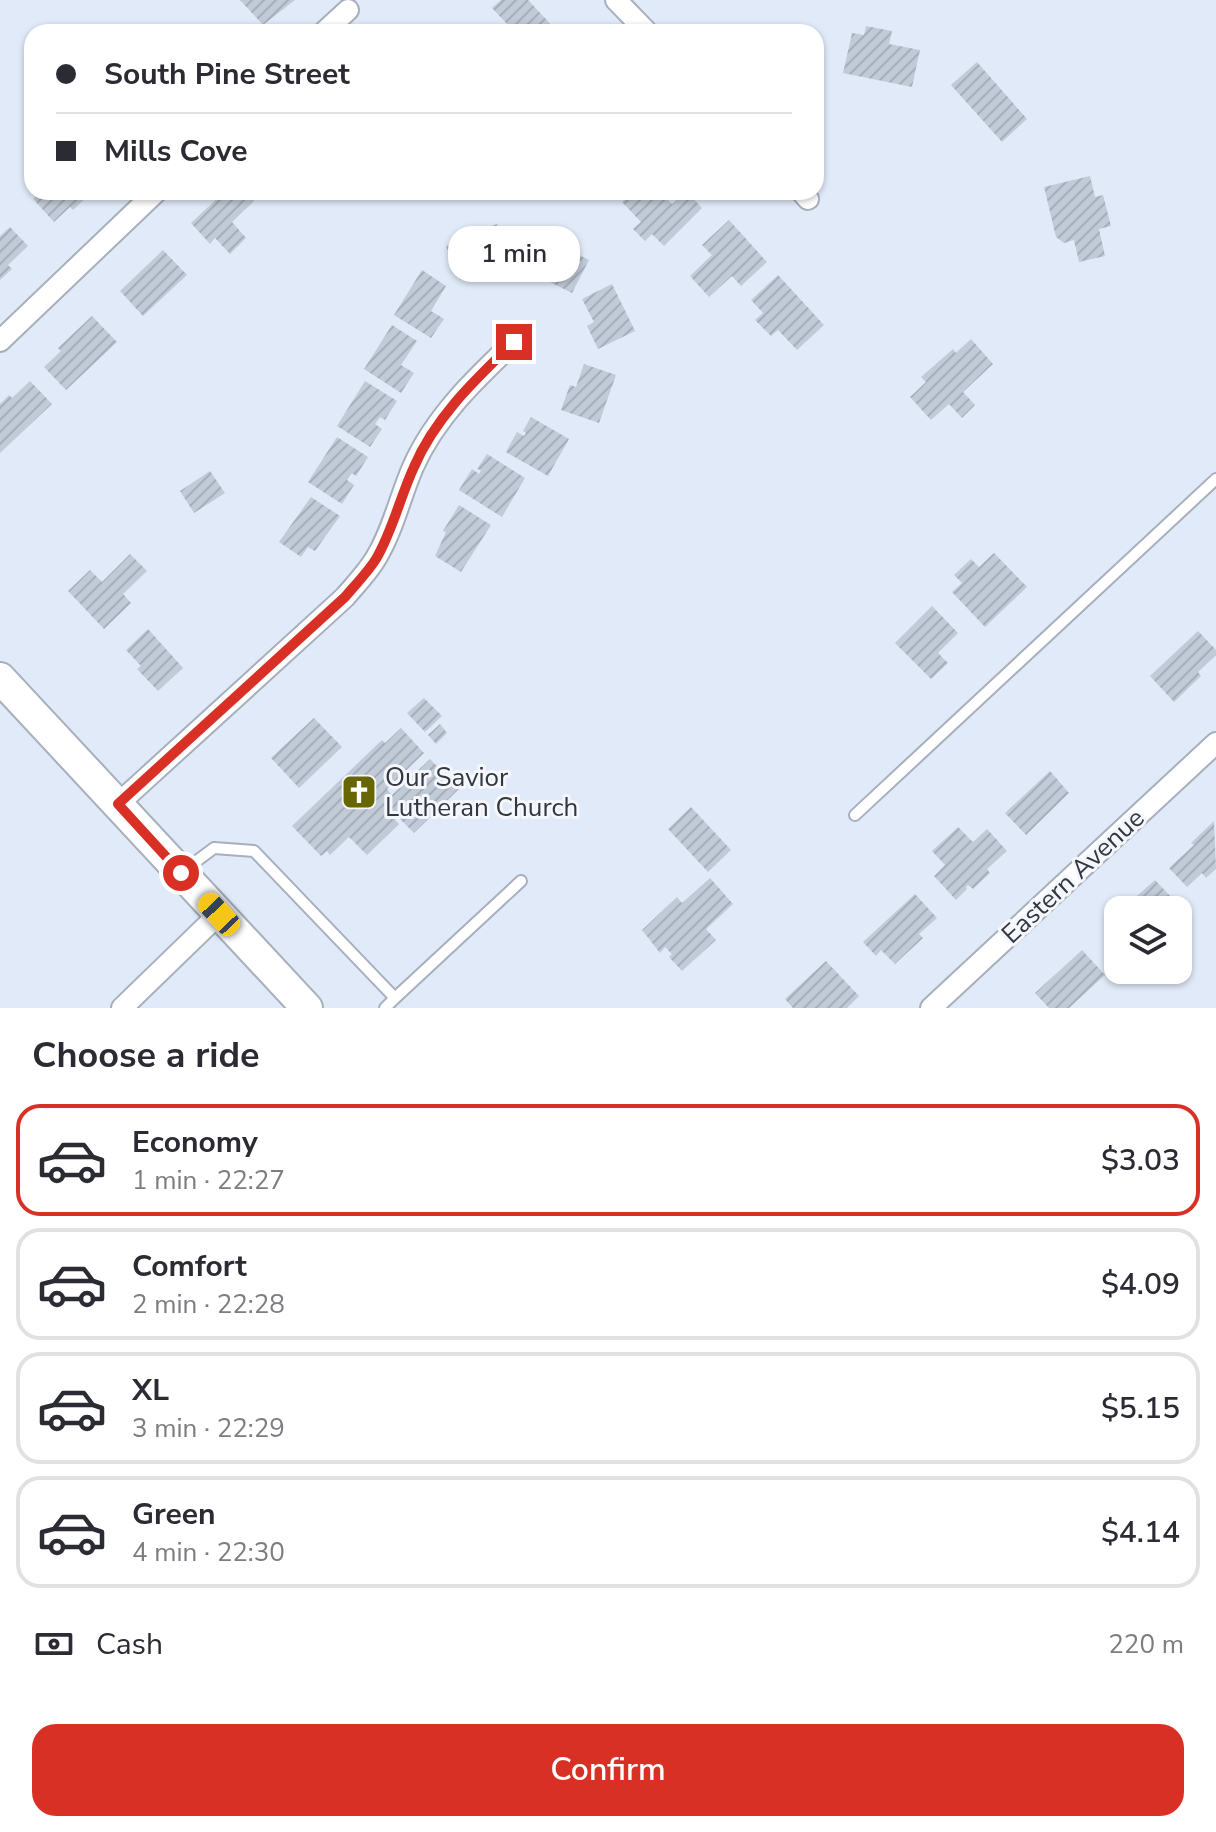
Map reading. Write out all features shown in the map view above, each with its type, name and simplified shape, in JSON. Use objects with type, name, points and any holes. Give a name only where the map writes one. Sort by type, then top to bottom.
[{"type":"main road","points":[[0,678],[307,1008]]},
{"type":"street","points":[[616,0],[639,24]]},
{"type":"street","points":[[333,24],[348,10]]},
{"type":"street","points":[[0,341],[148,200]]},
{"type":"street","points":[[118,804],[345,597],[376,560],[414,466],[433,433],[467,388],[514,342]]},
{"type":"street","name":"Eastern Avenue","points":[[931,1008],[1216,743]]},
{"type":"street","points":[[122,1008],[219,914]]},
{"type":"lane","points":[[855,815],[1216,479]]},
{"type":"lane","points":[[181,873],[214,848],[254,851],[395,998]]},
{"type":"lane","points":[[385,1008],[521,881]]},
{"type":"building","points":[[240,0],[295,0],[264,24]]},
{"type":"building","points":[[501,0],[528,0],[550,24],[507,24],[492,8]]},
{"type":"building","points":[[866,26],[892,31],[889,44],[920,50],[912,87],[843,73],[852,33],[864,35]]},
{"type":"building","points":[[977,62],[1027,119],[1002,142],[951,85]]},
{"type":"building","points":[[1090,176],[1095,197],[1103,195],[1111,226],[1099,229],[1105,256],[1079,262],[1074,240],[1064,243],[1056,237],[1044,187]]},
{"type":"building","points":[[34,200],[84,200],[73,210],[70,207],[54,222]]},
{"type":"building","points":[[215,200],[254,201],[232,222],[246,238],[230,254],[215,238],[210,244],[191,223]]},
{"type":"building","points":[[668,200],[672,204],[677,200],[694,200],[702,208],[664,246],[652,234],[645,241],[633,229],[641,222],[622,202]]},
{"type":"building","points":[[729,220],[767,262],[741,286],[732,276],[709,297],[690,276],[712,255],[702,245]]},
{"type":"building","points":[[497,224],[511,256],[487,266],[485,261],[478,264],[481,271],[460,280],[446,246]]},
{"type":"building","points":[[10,227],[28,246],[8,265],[12,269],[0,280],[0,236]]},
{"type":"building","points":[[536,233],[589,260],[572,293],[546,280],[549,273],[544,270],[541,275],[520,264]]},
{"type":"building","points":[[163,250],[187,275],[143,316],[120,291]]},
{"type":"building","points":[[422,270],[446,286],[431,311],[444,319],[431,338],[394,315]]},
{"type":"building","points":[[778,275],[824,325],[797,350],[778,330],[771,336],[755,320],[763,313],[751,300]]},
{"type":"building","points":[[612,284],[635,331],[598,349],[587,326],[594,322],[582,299]]},
{"type":"building","points":[[92,316],[117,342],[66,390],[44,367],[61,351],[58,348]]},
{"type":"building","points":[[392,325],[417,341],[401,365],[414,373],[401,393],[364,369]]},
{"type":"building","points":[[971,339],[993,364],[963,392],[975,405],[962,418],[949,404],[931,420],[910,397],[926,382],[921,377],[953,349],[956,353]]},
{"type":"building","points":[[584,364],[616,375],[599,423],[561,410],[570,385],[576,387]]},
{"type":"building","points":[[30,381],[52,404],[0,453],[0,404],[9,395],[12,398]]},
{"type":"building","points":[[365,381],[397,401],[385,420],[380,417],[375,424],[382,429],[370,447],[337,426]]},
{"type":"building","points":[[531,417],[569,439],[548,476],[506,452],[517,432],[524,436],[526,433],[523,431]]},
{"type":"building","points":[[337,437],[368,457],[356,476],[352,473],[347,480],[354,485],[342,504],[308,482]]},
{"type":"building","points":[[487,454],[525,478],[502,517],[459,490],[472,469],[479,474],[481,470],[477,469]]},
{"type":"building","points":[[210,471],[225,493],[194,513],[180,491]]},
{"type":"building","points":[[311,497],[340,516],[315,551],[308,547],[301,557],[279,542]]},
{"type":"building","points":[[459,505],[491,525],[461,572],[435,556],[446,532],[443,531]]},
{"type":"building","points":[[994,553],[1027,587],[985,627],[952,592],[962,583],[954,575],[971,559],[979,567]]},
{"type":"building","points":[[130,554],[147,571],[123,594],[131,603],[104,629],[68,591],[90,570],[102,582]]},
{"type":"building","points":[[932,606],[958,633],[938,653],[948,663],[931,679],[895,643]]},
{"type":"building","points":[[148,629],[183,668],[158,691],[137,669],[141,666],[126,650]]},
{"type":"building","points":[[1198,631],[1216,650],[1216,655],[1198,672],[1201,676],[1174,702],[1150,676]]},
{"type":"building","points":[[424,698],[442,716],[425,732],[407,713]]},
{"type":"building","points":[[314,718],[342,747],[299,788],[271,758]]},
{"type":"building","points":[[440,724],[447,733],[436,744],[428,735]]},
{"type":"building","name":"Our Savior Lutheran Church","points":[[401,728],[424,753],[387,789],[392,795],[430,759],[459,789],[414,833],[393,812],[390,814],[399,824],[367,855],[349,837],[330,855],[327,851],[321,856],[292,826],[382,740],[385,743]]},
{"type":"building","points":[[1050,771],[1069,793],[1026,835],[1005,813]]},
{"type":"building","points":[[691,807],[731,850],[708,872],[668,829]]},
{"type":"building","points":[[1214,821],[1216,869],[1206,878],[1202,873],[1187,887],[1169,868]]},
{"type":"building","points":[[958,827],[973,842],[987,829],[1007,851],[987,869],[990,873],[973,889],[968,885],[956,900],[934,876],[945,865],[932,851]]},
{"type":"building","points":[[710,878],[733,904],[706,929],[716,940],[682,971],[669,957],[672,954],[665,947],[660,953],[642,930],[677,897],[682,903]]},
{"type":"building","points":[[1155,880],[1170,896],[1137,896]]},
{"type":"building","points":[[915,894],[937,918],[919,934],[923,938],[895,964],[881,950],[876,956],[863,942]]},
{"type":"building","points":[[1082,950],[1104,974],[1069,1008],[1049,1008],[1035,993]]},
{"type":"building","points":[[826,961],[859,996],[847,1008],[793,1008],[785,999]]},
{"type":"place","name":"Our Savior Lutheran Church","points":[[359,792]]},
{"type":"route","points":[[181,873],[118,804],[345,597],[376,560],[414,466],[433,433],[467,388],[514,342]]}]
